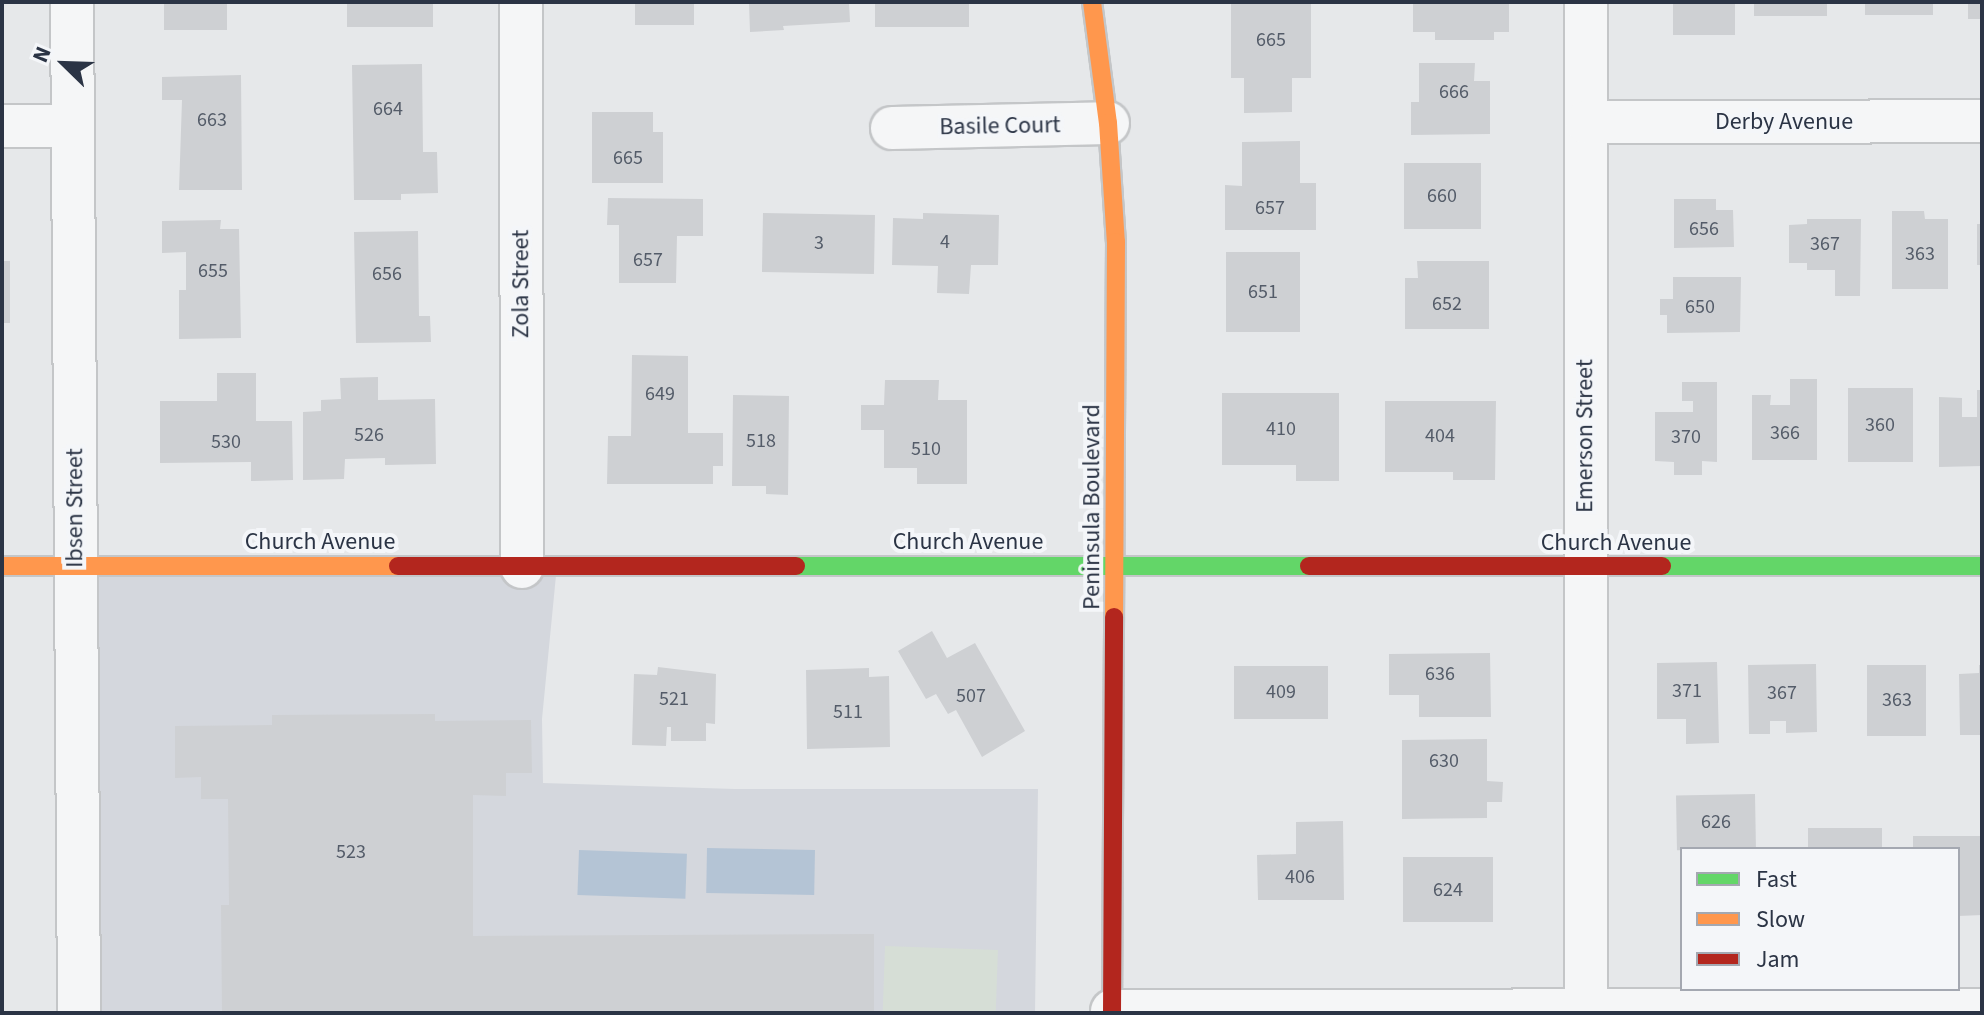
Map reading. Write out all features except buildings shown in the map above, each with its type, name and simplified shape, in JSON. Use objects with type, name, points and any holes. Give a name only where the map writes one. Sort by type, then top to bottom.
[{"type":"street","name":"Ibsen Street","points":[[72,2],[79,1013]]},
{"type":"street","name":"Zola Street","points":[[521,2],[522,567]]},
{"type":"street","name":"Peninsula Boulevard","points":[[1092,2],[1108,123],[1116,242],[1112,1012]]},
{"type":"street","name":"Emerson Street","points":[[1586,2],[1586,1012]]},
{"type":"street","name":"Derby Avenue","points":[[1586,122],[1982,121]]},
{"type":"street","name":"Basile Court","points":[[892,128],[1108,123]]},
{"type":"street","points":[[2,126],[73,126]]},
{"type":"street","name":"Church Avenue","points":[[2,566],[1982,566]]},
{"type":"street","points":[[1112,1012],[1982,1010]]},
{"type":"shaded area","points":[[557,565],[542,719],[543,783],[735,789],[1038,789],[1035,1013],[95,1013],[90,566]]},
{"type":"shaded area","points":[[885,946],[998,950],[996,1013],[883,1013]]},
{"type":"water","points":[[707,848],[815,850],[814,895],[706,893]]},
{"type":"water","points":[[579,850],[687,854],[685,899],[577,895]]},
{"type":"traffic: fast","points":[[796,566],[1309,566]]},
{"type":"traffic: fast","points":[[1662,566],[1982,566]]},
{"type":"traffic: slow","points":[[1092,2],[1108,123],[1116,242],[1114,617]]},
{"type":"traffic: slow","points":[[2,566],[398,566]]},
{"type":"traffic: jam","points":[[398,566],[796,566]]},
{"type":"traffic: jam","points":[[1309,566],[1662,566]]},
{"type":"traffic: jam","points":[[1112,1013],[1114,617]]}]
